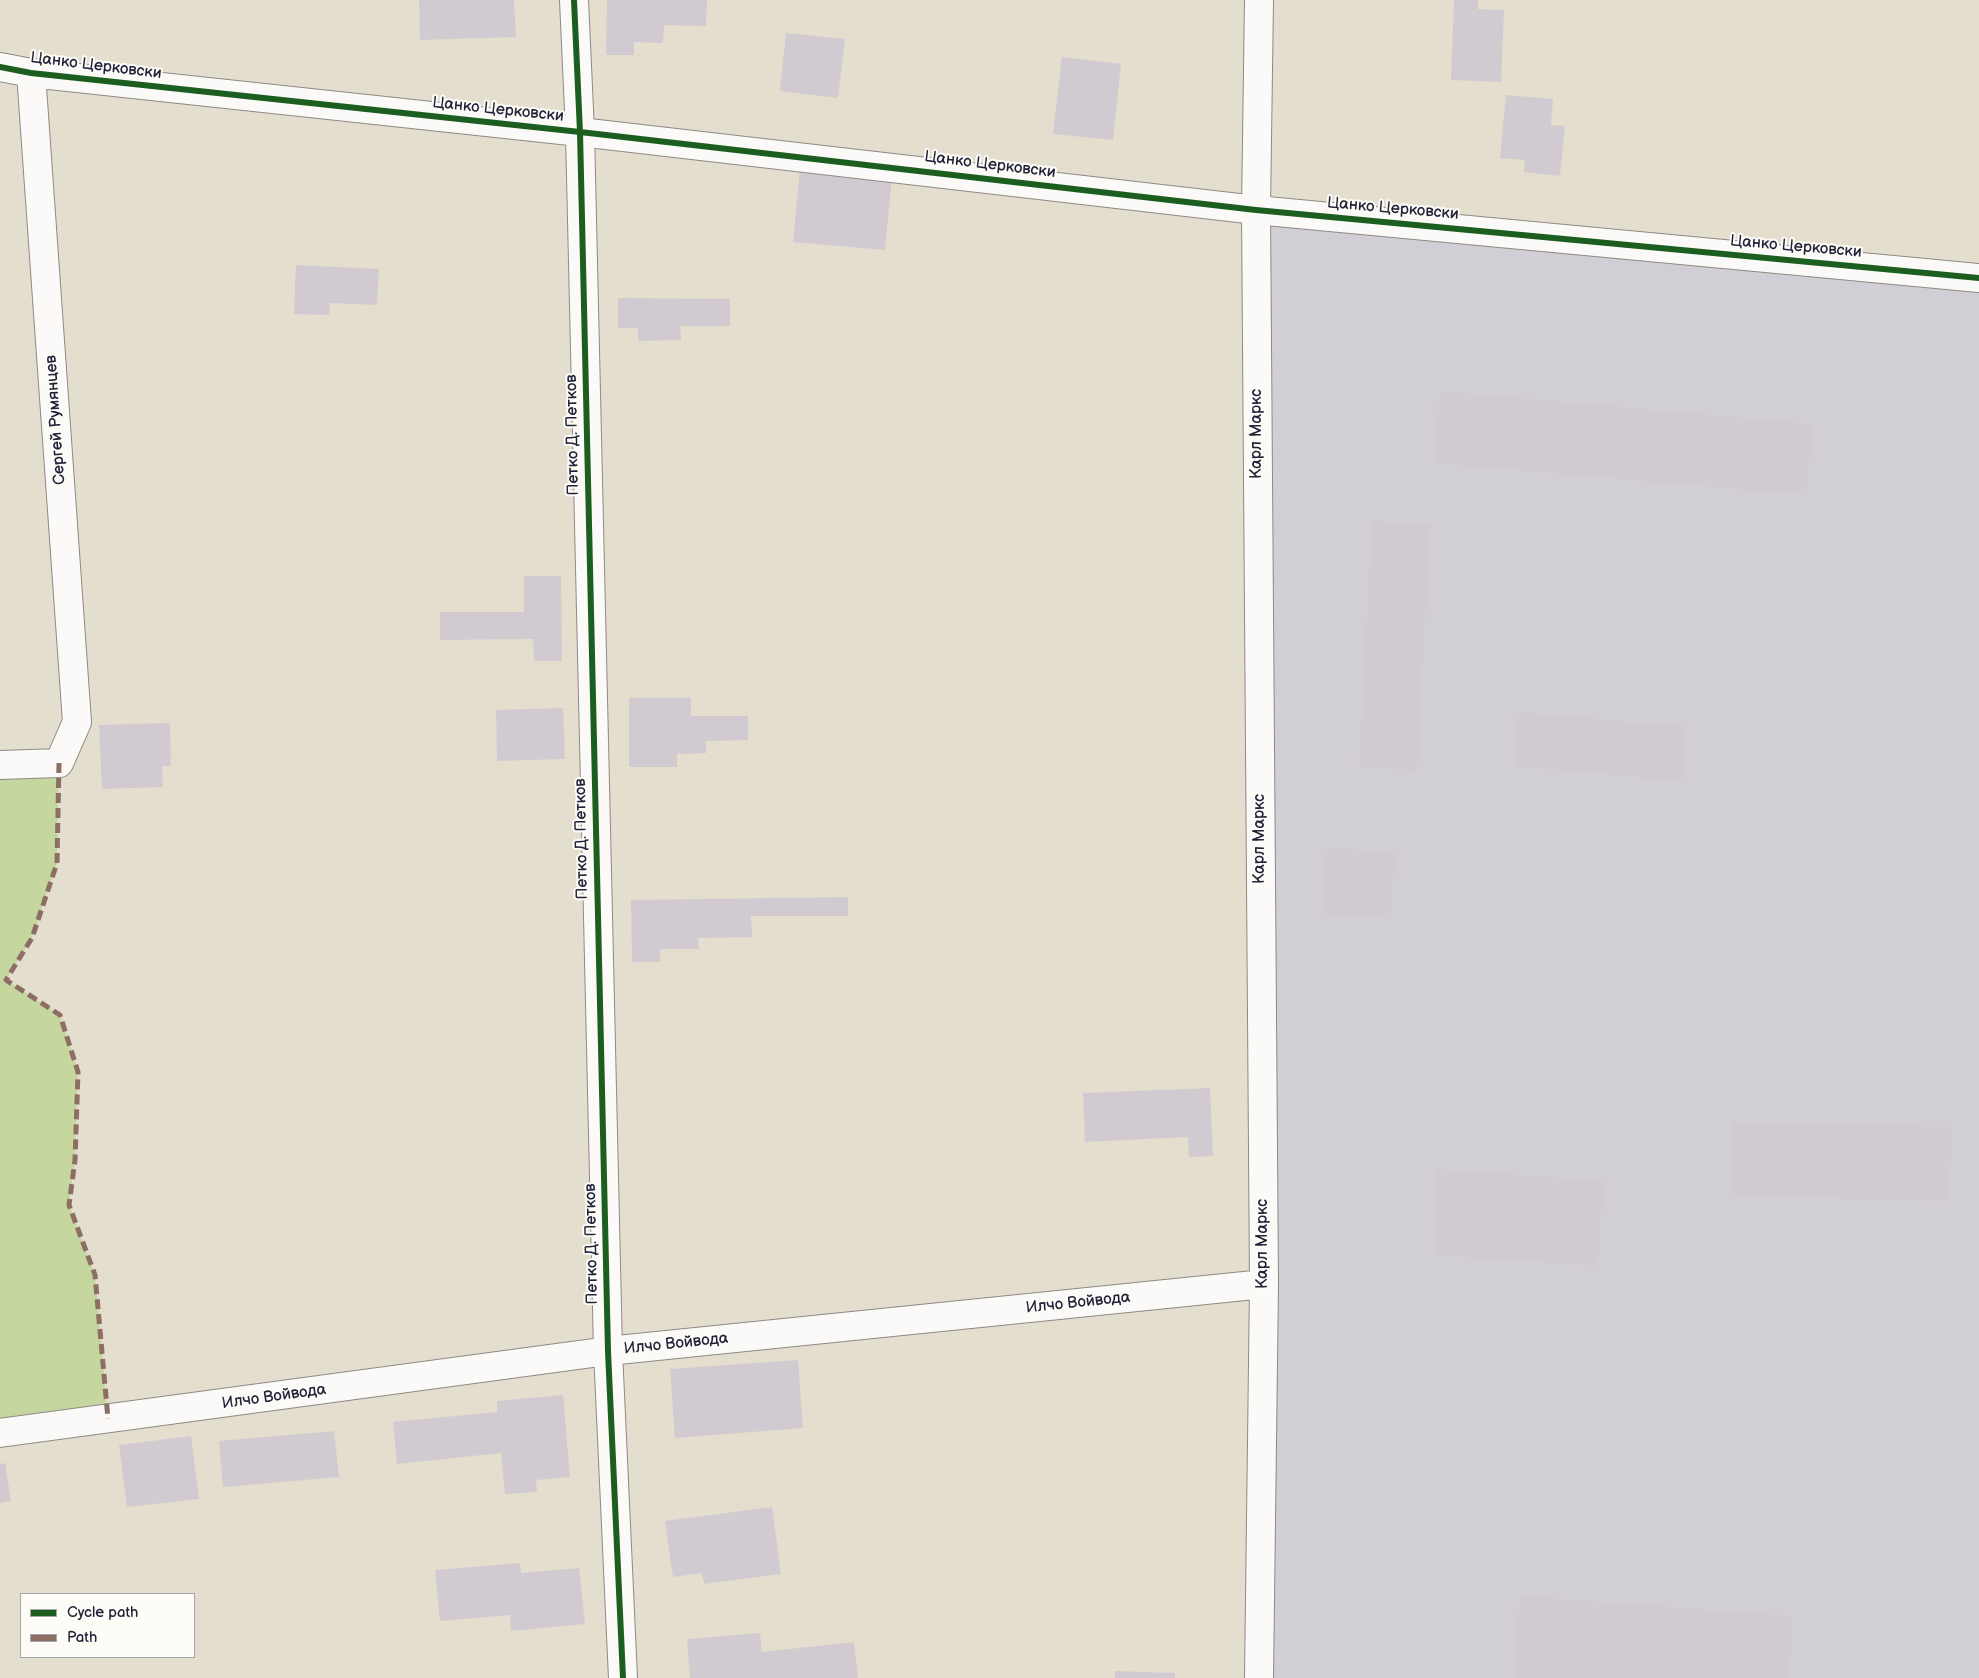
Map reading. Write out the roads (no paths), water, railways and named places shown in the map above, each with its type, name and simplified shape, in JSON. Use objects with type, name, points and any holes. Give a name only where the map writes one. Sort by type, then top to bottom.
[{"type":"street","name":"Петко Д. Петков","points":[[574,0],[580,132],[608,1351],[624,1678]]},
{"type":"street","name":"Карл Маркс","points":[[1259,0],[1256,210],[1264,1284],[1259,1678]]},
{"type":"street","name":"Цанко Церковски","points":[[0,66],[31,74],[580,132],[1256,210],[1979,278]]},
{"type":"street","name":"Сергей Румянцев","points":[[0,765],[59,763],[77,722],[31,74]]},
{"type":"street","name":"Илчо Войвода","points":[[0,1433],[608,1351],[1264,1284]]}]
